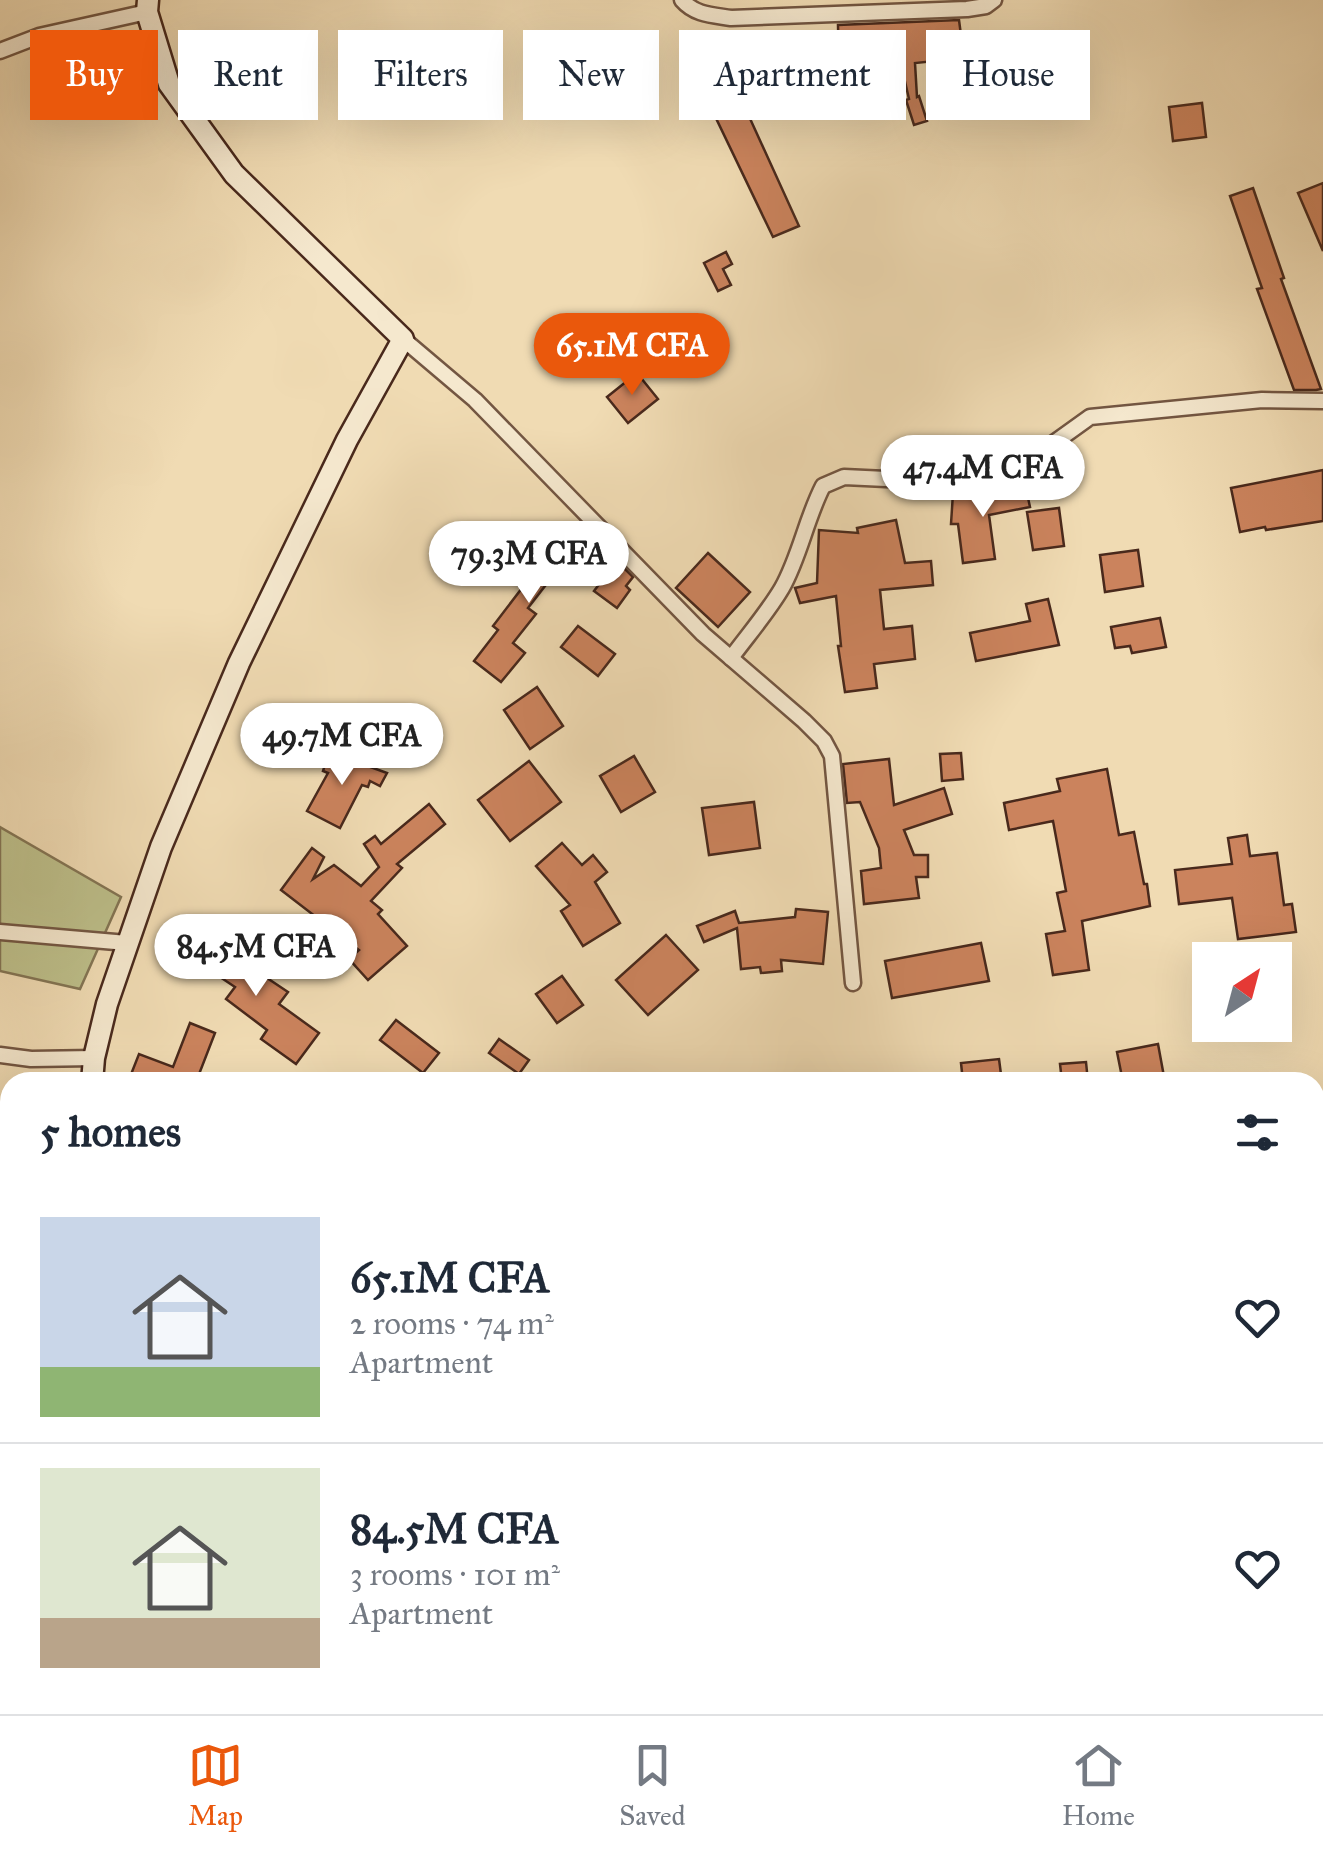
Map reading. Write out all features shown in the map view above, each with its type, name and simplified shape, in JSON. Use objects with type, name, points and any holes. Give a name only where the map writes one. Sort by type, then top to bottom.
[{"type":"street","points":[[682,0],[705,15],[731,18],[967,8],[986,6],[994,0]]},
{"type":"street","points":[[0,51],[39,36],[148,6],[169,84],[234,174],[403,339],[475,400],[703,634],[824,741],[832,756],[852,982]]},
{"type":"street","points":[[93,1072],[107,1004],[161,846],[240,662],[347,440],[403,339]]},
{"type":"street","points":[[731,658],[782,589],[811,508],[823,486],[844,478],[1006,482],[1090,417],[1262,400],[1323,401]]},
{"type":"street","points":[[0,932],[127,944]]},
{"type":"street","points":[[0,1055],[30,1059],[94,1058]]},
{"type":"green space","points":[[0,827],[121,897],[80,989],[0,971]]},
{"type":"building","points":[[959,20],[960,30],[926,30],[926,62],[915,63],[917,97],[927,121],[914,125],[906,100],[906,30],[838,30],[838,25]]},
{"type":"building","points":[[1202,103],[1206,137],[1173,141],[1169,107]]},
{"type":"building","points":[[717,120],[751,120],[799,226],[773,237]]},
{"type":"building","points":[[1323,183],[1323,251],[1298,193]]},
{"type":"building","points":[[1253,188],[1321,389],[1294,390],[1257,289],[1262,288],[1230,196]]},
{"type":"building","points":[[726,252],[732,264],[723,269],[731,285],[718,291],[704,263]]},
{"type":"building","points":[[637,373],[658,399],[628,423],[607,397]]},
{"type":"building","points":[[971,450],[974,472],[944,471],[942,453]]},
{"type":"building","points":[[1323,470],[1323,521],[1240,532],[1231,488]]},
{"type":"building","points":[[1025,484],[1030,507],[989,515],[995,559],[963,563],[958,524],[951,524],[953,493],[1006,493]]},
{"type":"building","points":[[1059,508],[1064,546],[1033,550],[1027,512]]},
{"type":"building","points":[[896,520],[905,563],[931,561],[933,585],[880,590],[884,629],[912,626],[915,659],[874,664],[877,688],[845,692],[836,596],[800,603],[795,588],[817,583],[819,530],[858,533],[857,528]]},
{"type":"building","points":[[570,532],[594,557],[570,580],[559,568],[528,608],[536,614],[513,643],[525,653],[501,682],[474,661],[498,630],[493,626],[522,588],[519,586],[541,557]]},
{"type":"building","points":[[1138,550],[1143,586],[1105,592],[1100,555]]},
{"type":"building","points":[[708,553],[750,592],[718,627],[676,588]]},
{"type":"building","points":[[617,561],[633,577],[626,586],[630,590],[617,608],[594,591]]},
{"type":"building","points":[[1048,599],[1059,645],[976,661],[970,633],[1030,621],[1026,604]]},
{"type":"building","points":[[1160,618],[1166,647],[1132,653],[1130,646],[1115,648],[1111,627]]},
{"type":"building","points":[[578,626],[615,654],[598,676],[561,647]]},
{"type":"building","points":[[537,687],[563,726],[530,749],[504,710]]},
{"type":"building","points":[[329,752],[387,773],[380,786],[370,781],[368,787],[362,785],[340,828],[307,811],[328,773],[323,771]]},
{"type":"building","points":[[961,753],[963,779],[942,781],[940,754]]},
{"type":"building","points":[[634,756],[655,792],[621,812],[600,776]]},
{"type":"building","points":[[889,759],[894,805],[944,788],[952,814],[904,830],[914,855],[928,855],[928,877],[916,877],[919,898],[864,904],[861,871],[881,868],[879,848],[860,802],[847,803],[843,764]]},
{"type":"building","points":[[529,761],[561,802],[510,841],[478,800]]},
{"type":"building","points":[[1107,769],[1119,835],[1134,832],[1150,906],[1082,921],[1089,970],[1053,975],[1046,934],[1065,931],[1057,893],[1066,891],[1053,821],[1009,830],[1004,803],[1060,791],[1057,779]]},
{"type":"building","points":[[754,802],[760,848],[709,855],[702,808]]},
{"type":"building","points":[[429,804],[445,824],[397,864],[402,868],[371,901],[407,946],[368,980],[349,959],[359,950],[281,890],[312,848],[324,857],[313,879],[334,865],[361,886],[379,867],[364,844],[375,836],[381,844]]},
{"type":"building","points":[[1247,835],[1250,856],[1277,853],[1284,905],[1292,904],[1296,932],[1238,939],[1232,898],[1179,904],[1175,870],[1232,864],[1228,838]]},
{"type":"building","points":[[562,843],[582,865],[593,855],[607,872],[595,882],[620,923],[583,946],[561,911],[570,905],[536,866]]},
{"type":"building","points":[[796,909],[828,912],[823,964],[781,960],[782,971],[761,973],[760,967],[741,969],[737,928],[704,942],[697,926],[735,911],[739,923],[795,917]]},
{"type":"building","points":[[198,932],[288,992],[279,1004],[319,1033],[296,1064],[261,1039],[267,1030],[226,999],[235,987],[184,953]]},
{"type":"building","points":[[666,935],[698,970],[648,1015],[616,980]]},
{"type":"building","points":[[981,943],[989,981],[892,998],[885,961]]},
{"type":"building","points":[[562,976],[583,1005],[557,1023],[536,994]]},
{"type":"building","points":[[396,1020],[439,1053],[422,1072],[380,1040]]},
{"type":"building","points":[[190,1023],[215,1033],[200,1072],[132,1072],[139,1054],[173,1067]]},
{"type":"building","points":[[499,1039],[529,1060],[516,1072],[489,1053]]},
{"type":"building","points":[[1158,1044],[1163,1072],[1121,1072],[1117,1052]]},
{"type":"building","points":[[999,1059],[1001,1072],[962,1072],[961,1063]]},
{"type":"building","points":[[1086,1062],[1087,1072],[1061,1072],[1060,1064]]}]
